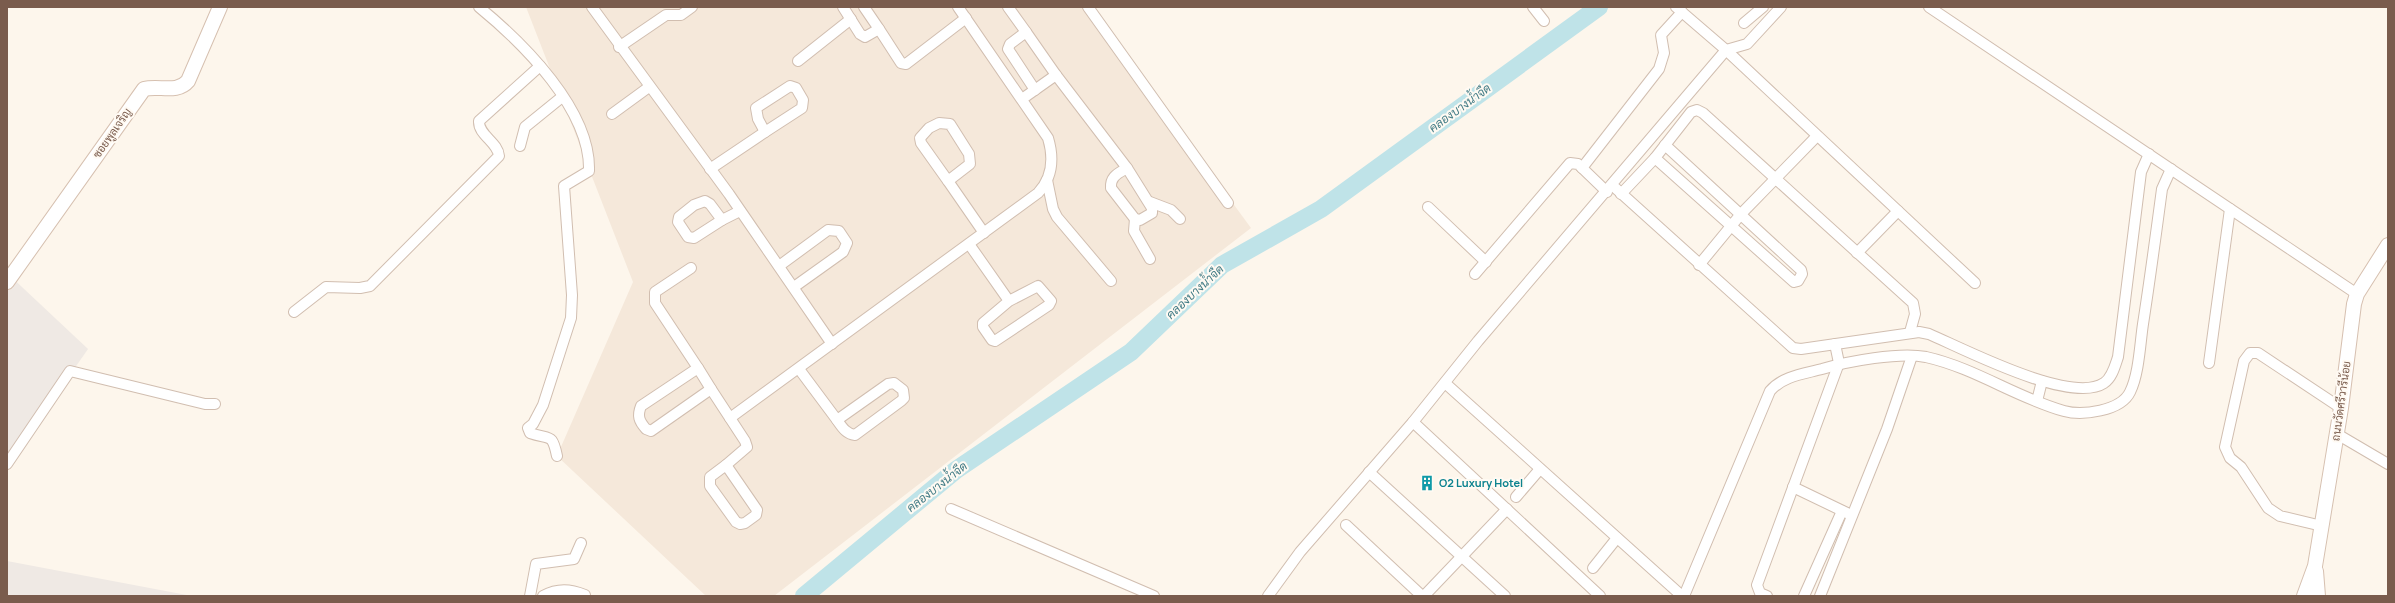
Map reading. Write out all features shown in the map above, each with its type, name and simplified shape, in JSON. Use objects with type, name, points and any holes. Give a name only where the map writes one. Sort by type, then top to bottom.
[{"type":"main road","name":"ซอยพูลเจริญ","points":[[7,282],[144,88],[177,88],[183,86],[188,81],[220,7]]},
{"type":"main road","name":"ถนนวัดศรีวารีน้อย","points":[[2304,596],[2315,566],[2337,434],[2352,316],[2357,294],[2388,245]]},
{"type":"main road","name":"ถนนวัดศรีวารีน้อย","points":[[2315,566],[2318,596]]},
{"type":"street","points":[[480,7],[502,25],[540,66],[571,110],[585,138],[589,171],[564,186],[572,295],[571,318],[543,405],[533,424],[528,428],[530,433],[550,437],[554,440],[557,456]]},
{"type":"street","points":[[592,7],[619,47],[780,266],[832,344]]},
{"type":"street","points":[[619,47],[664,11],[681,15],[692,7]]},
{"type":"street","points":[[843,7],[862,36],[865,37],[879,29]]},
{"type":"street","points":[[864,7],[901,63],[906,64],[966,18]]},
{"type":"street","points":[[730,418],[1038,193],[1047,180],[1052,164],[1052,152],[1048,138],[958,7]]},
{"type":"street","points":[[1008,7],[1056,75],[1128,168],[1150,202],[1152,213],[1140,220],[1135,219]]},
{"type":"street","points":[[1088,7],[1228,203]]},
{"type":"street","points":[[1533,7],[1544,20]]},
{"type":"street","points":[[1744,24],[1762,7]]},
{"type":"street","points":[[1268,596],[1300,552],[1413,422],[1478,341],[1726,50],[1744,47],[1781,7]]},
{"type":"street","points":[[1929,7],[2357,294]]},
{"type":"street","points":[[1582,168],[1660,69],[1664,53],[1661,35],[1679,10],[1726,50],[1816,136],[1975,283]]},
{"type":"street","points":[[798,61],[851,19]]},
{"type":"street","points":[[1026,32],[1010,44],[1008,50],[1034,90]]},
{"type":"street","points":[[294,312],[326,287],[360,288],[370,286],[444,214],[500,156],[499,150],[480,129],[479,121],[540,66]]},
{"type":"street","points":[[1022,99],[1056,75]]},
{"type":"street","points":[[710,169],[802,108],[803,100],[796,88],[790,86],[785,88],[756,108],[758,119],[765,132]]},
{"type":"street","points":[[612,114],[649,87]]},
{"type":"street","points":[[520,146],[525,127],[562,97]]},
{"type":"street","points":[[1621,194],[1656,158],[1691,112],[1697,110],[1703,113],[1913,303],[1915,314],[1910,332]]},
{"type":"street","points":[[948,181],[970,164],[970,160],[969,154],[950,124],[939,123],[929,128],[920,138],[921,144],[984,233]]},
{"type":"street","points":[[1699,265],[1741,214],[1816,136]]},
{"type":"street","points":[[1656,158],[1732,224],[1794,282],[1798,281],[1802,274],[1801,270],[1665,145]]},
{"type":"street","points":[[1475,274],[1570,163],[1578,164],[1609,189],[1621,194],[1793,348],[1801,349],[1910,332],[1929,334],[2042,381],[2082,389],[2094,388],[2104,383],[2113,371],[2118,357],[2141,172],[2148,154]]},
{"type":"street","points":[[1128,168],[1113,177],[1110,181],[1111,188],[1135,219],[1134,231],[1150,259]]},
{"type":"street","points":[[1445,384],[1683,596],[1770,391],[1783,380],[1839,363],[1912,356],[1926,358],[1972,373],[2066,412],[2101,411],[2112,407],[2130,392],[2139,355],[2162,189],[2171,170]]},
{"type":"street","points":[[1047,180],[1053,209],[1057,217],[1110,281]]},
{"type":"street","points":[[1150,202],[1171,210],[1180,219]]},
{"type":"street","points":[[1428,207],[1486,262]]},
{"type":"street","points":[[2209,363],[2230,208]]},
{"type":"street","points":[[722,220],[740,210]]},
{"type":"street","points":[[1857,252],[1898,211]]},
{"type":"street","points":[[780,266],[828,230],[839,231],[847,243],[843,252],[794,287]]},
{"type":"street","points":[[969,244],[1009,301]]},
{"type":"street","points":[[691,268],[655,292],[655,303],[745,441],[747,447],[726,465],[710,476],[710,486],[736,522],[740,524],[745,523],[756,515],[757,510],[726,465]]},
{"type":"street","points":[[1038,286],[1050,301],[1049,305],[995,341],[992,340],[983,327],[983,324],[1009,301],[1038,286]]},
{"type":"street","points":[[1767,596],[1760,593],[1757,585],[1839,363],[1835,344]]},
{"type":"street","points":[[2322,526],[2280,516],[2268,508],[2241,467],[2226,452],[2244,361],[2250,353],[2258,353],[2341,408]]},
{"type":"street","points":[[1820,596],[1887,429],[1912,356]]},
{"type":"street","points":[[698,368],[641,406],[638,413],[641,424],[651,431],[711,389]]},
{"type":"street","points":[[799,369],[844,430],[850,435],[855,436],[901,402],[904,398],[903,390],[894,383],[888,384],[837,420]]},
{"type":"street","points":[[7,464],[70,371],[205,404],[215,404]]},
{"type":"street","points":[[2037,401],[2042,381]]},
{"type":"street","points":[[1413,422],[1600,596]]},
{"type":"street","points":[[2337,434],[2388,464]]},
{"type":"street","points":[[1516,497],[1540,469]]},
{"type":"street","points":[[1369,472],[1505,596]]},
{"type":"street","points":[[1792,488],[1853,516]]},
{"type":"street","points":[[951,509],[1154,596]]},
{"type":"street","points":[[1346,525],[1423,596],[1507,509]]},
{"type":"street","points":[[1804,596],[1842,510]]},
{"type":"street","points":[[1593,568],[1617,538]]},
{"type":"street","points":[[530,596],[536,564],[574,559],[580,543]]},
{"type":"street","points":[[543,596],[560,590],[576,591],[585,595]]},
{"type":"shaded area","points":[[526,7],[1089,7],[1251,228],[774,596],[706,596],[557,456],[633,282]]},
{"type":"shaded area","points":[[7,273],[88,349],[7,465]]},
{"type":"shaded area","points":[[7,561],[192,596],[7,596]]},
{"type":"waterway","name":"คลองบางน้ำจืด","points":[[804,596],[956,470],[1131,352],[1222,265],[1321,209],[1599,7]]},
{"type":"place","name":"O2 Luxury Hotel","points":[[1427,483]]}]
